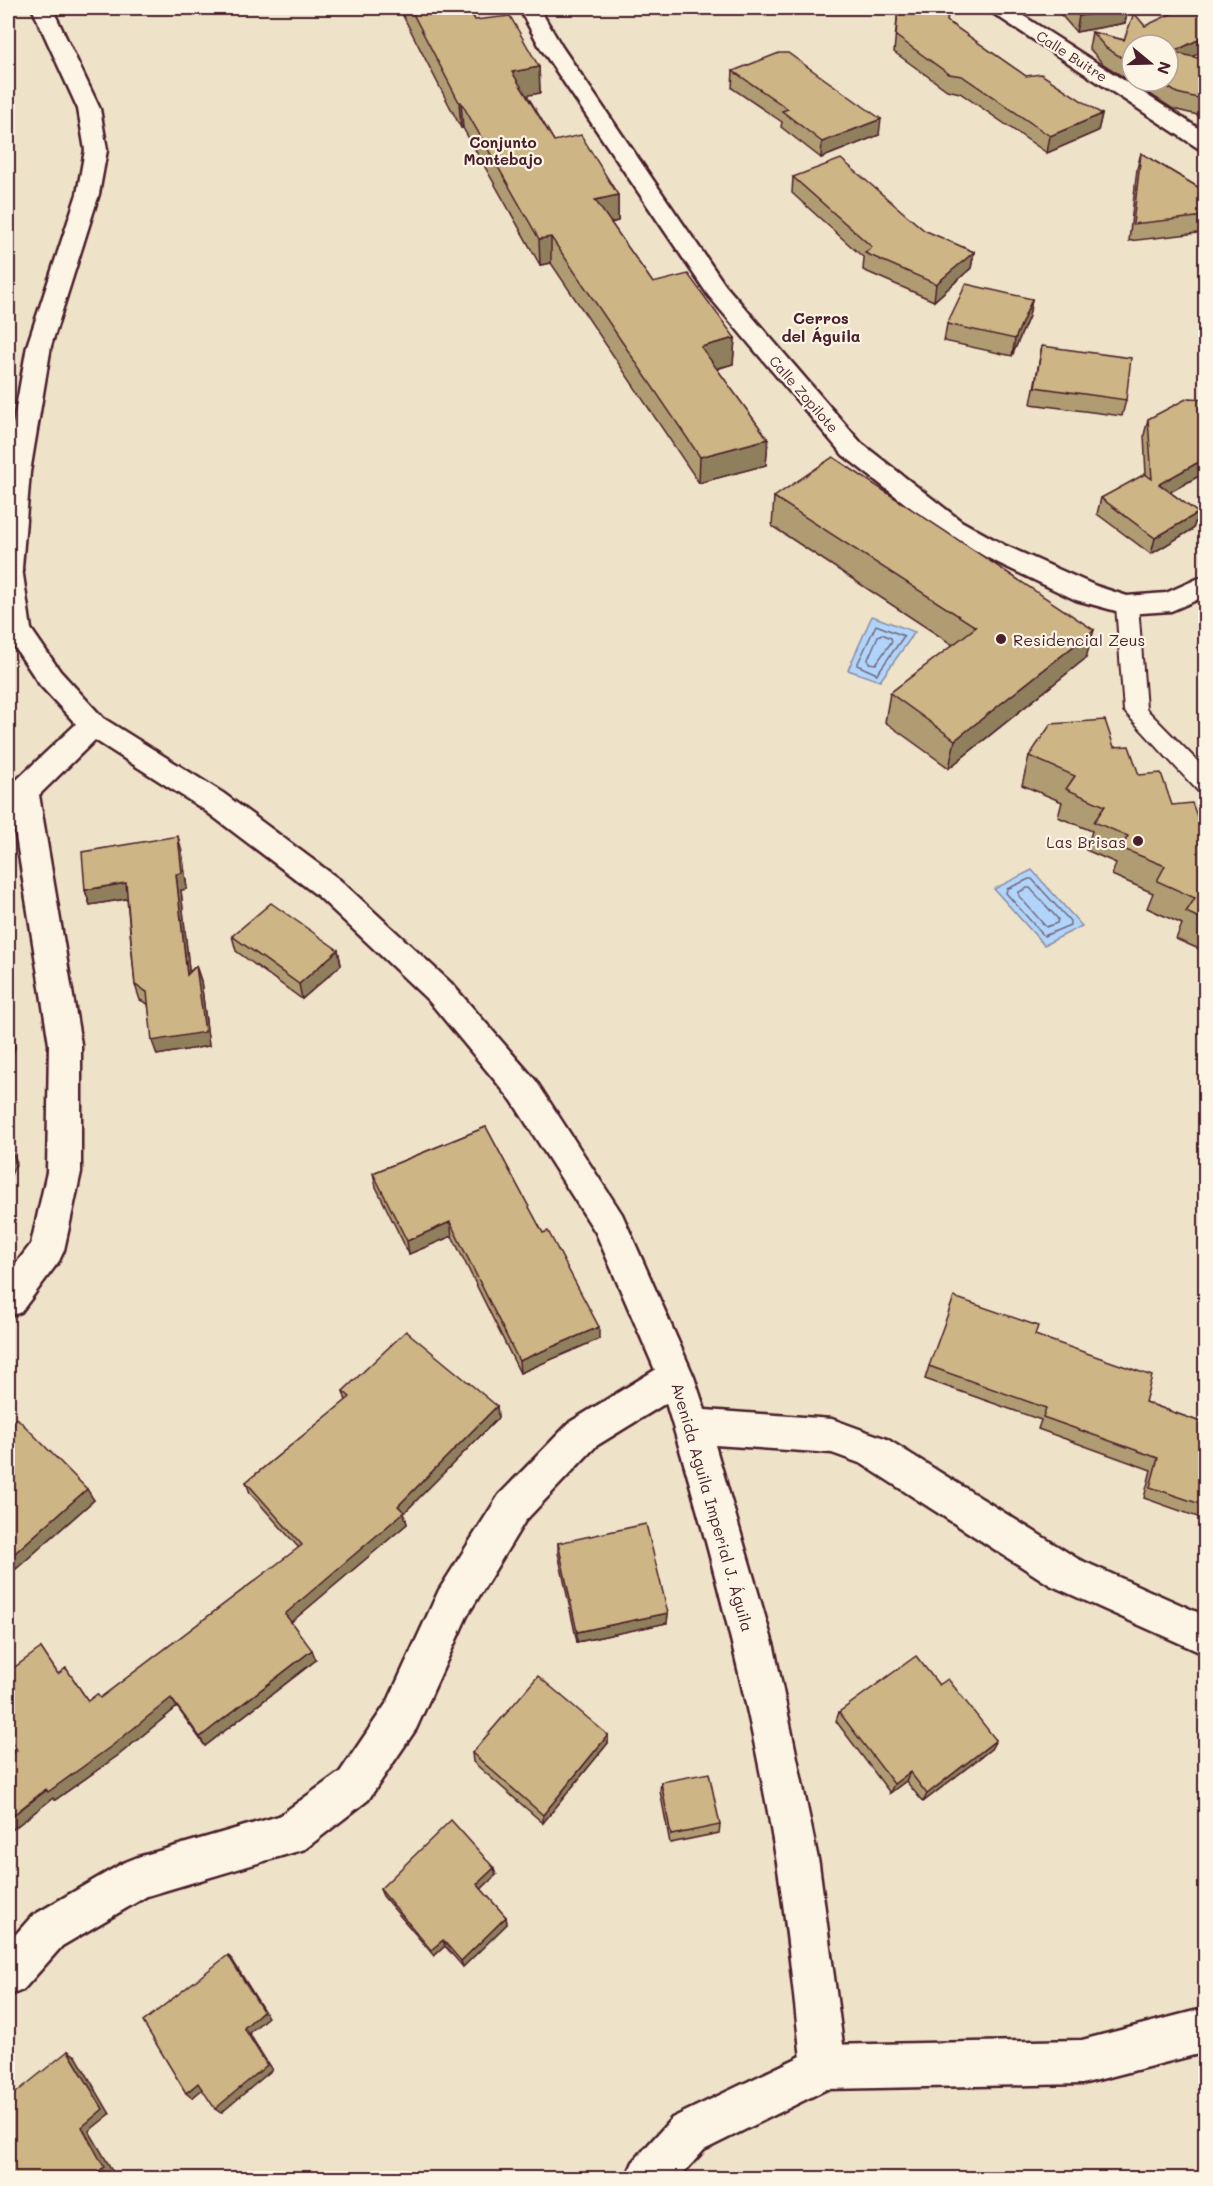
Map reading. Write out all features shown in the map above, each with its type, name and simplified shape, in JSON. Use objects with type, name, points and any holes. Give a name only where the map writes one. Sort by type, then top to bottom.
[{"type":"street","name":"Avenida Aguila Imperial J. Águila","points":[[42,8],[89,110],[96,150],[88,194],[39,346],[17,472],[8,568],[17,630],[50,678],[93,725],[213,801],[329,888],[440,992],[524,1091],[610,1225],[676,1377],[715,1503],[756,1658],[798,1864],[824,2067]]},
{"type":"street","name":"Calle Zopilote","points":[[529,8],[551,47],[716,290],[852,449],[952,527],[995,551],[1086,593],[1127,605],[1171,602],[1206,584]]},
{"type":"street","name":"Calle Buitre","points":[[998,8],[1206,143]]},
{"type":"street","points":[[8,1300],[47,1250],[64,1172],[65,1044],[16,796],[93,725]]},
{"type":"street","points":[[8,1975],[47,1931],[138,1878],[290,1834],[354,1786],[402,1716],[453,1603],[512,1508],[584,1434],[676,1377]]},
{"type":"street","points":[[691,1426],[832,1436],[874,1451],[1064,1572],[1206,1636]]},
{"type":"street","points":[[649,2178],[688,2134],[824,2067],[1082,2062],[1206,2030]]},
{"type":"lane","points":[[1127,605],[1135,711],[1206,785]]},
{"type":"water","points":[[872,616],[915,632],[880,681],[848,670]]},
{"type":"water","points":[[1032,870],[1082,926],[1044,945],[994,889]]},
{"type":"building","points":[[410,8],[468,8],[475,20],[510,16],[539,67],[512,72],[554,141],[581,135],[618,195],[595,200],[653,283],[688,274],[735,338],[701,347],[768,439],[700,457],[551,237],[539,239],[459,102]]},
{"type":"building","points":[[898,8],[949,8],[947,21],[1026,76],[1041,74],[1102,114],[1050,136],[962,76],[949,74],[896,36]]},
{"type":"building","points":[[1072,8],[1127,8],[1079,16]]},
{"type":"building","points":[[1183,8],[1196,8],[1206,13],[1206,36],[1180,49],[1180,33],[1127,33],[1134,13],[1145,26]]},
{"type":"building","points":[[1092,32],[1120,39],[1120,57],[1106,48]]},
{"type":"building","points":[[779,53],[788,53],[881,119],[822,142],[782,111],[788,109],[733,71]]},
{"type":"building","points":[[1180,54],[1206,60],[1206,100],[1177,93],[1180,93]]},
{"type":"building","points":[[1141,153],[1206,192],[1206,216],[1133,224]]},
{"type":"building","points":[[841,159],[924,230],[974,252],[936,284],[865,253],[872,247],[793,177]]},
{"type":"building","points":[[966,284],[1032,299],[1015,339],[947,324]]},
{"type":"building","points":[[1042,346],[1131,358],[1126,400],[1035,387]]},
{"type":"building","points":[[1188,398],[1206,399],[1206,458],[1159,484],[1198,513],[1155,538],[1101,498],[1145,474],[1152,479],[1148,419]]},
{"type":"building","name":"Residencial Zeus","points":[[833,457],[1094,630],[955,740],[890,693],[976,627],[774,497]]},
{"type":"building","points":[[1105,720],[1114,747],[1129,746],[1139,775],[1161,773],[1172,805],[1192,803],[1206,837],[1206,921],[1186,912],[1195,898],[1157,881],[1165,866],[1121,848],[1128,836],[1094,822],[1105,806],[1066,789],[1075,776],[1029,756],[1051,724]]},
{"type":"building","points":[[178,836],[182,873],[176,874],[187,975],[196,966],[205,1032],[152,1041],[147,992],[135,985],[126,883],[85,890],[82,852]]},
{"type":"building","points":[[271,903],[338,950],[299,984],[232,936]]},
{"type":"building","points":[[486,1127],[543,1233],[548,1231],[599,1327],[519,1361],[450,1222],[407,1241],[373,1173]]},
{"type":"building","points":[[954,1297],[1038,1326],[1035,1335],[1152,1376],[1145,1402],[1206,1424],[1206,1506],[1150,1487],[1158,1458],[1043,1417],[1046,1408],[929,1366]]},
{"type":"building","points":[[406,1331],[497,1406],[398,1506],[404,1512],[285,1614],[312,1650],[200,1737],[171,1698],[113,1745],[48,1792],[46,1789],[8,1819],[8,1757],[17,1750],[8,1736],[8,1672],[41,1648],[58,1674],[66,1668],[88,1701],[97,1694],[100,1698],[302,1545],[246,1482],[350,1397],[343,1391]]},
{"type":"building","points":[[17,1418],[87,1489],[8,1559],[8,1426]]},
{"type":"building","points":[[646,1524],[668,1613],[577,1632],[558,1543]]},
{"type":"building","points":[[916,1656],[939,1685],[948,1679],[996,1740],[927,1794],[910,1772],[894,1784],[839,1712]]},
{"type":"building","points":[[538,1676],[608,1735],[543,1815],[472,1753]]},
{"type":"building","points":[[709,1773],[720,1825],[671,1835],[661,1782]]},
{"type":"building","points":[[451,1820],[494,1868],[477,1884],[506,1917],[461,1961],[443,1940],[431,1950],[380,1889]]},
{"type":"building","points":[[228,1955],[263,2011],[244,2028],[267,2065],[215,2109],[198,2083],[186,2093],[143,2022]]},
{"type":"building","points":[[68,2051],[103,2109],[82,2127],[104,2167],[90,2178],[8,2178],[8,2099]]},
{"type":"place","name":"Residencial Zeus","points":[[1001,639]]},
{"type":"place","name":"Las Brisas","points":[[1138,841]]},
{"type":"district","name":"Conjunto Montebajo","points":[[503,150]]},
{"type":"district","name":"Cerros del Águila","points":[[821,326]]}]
